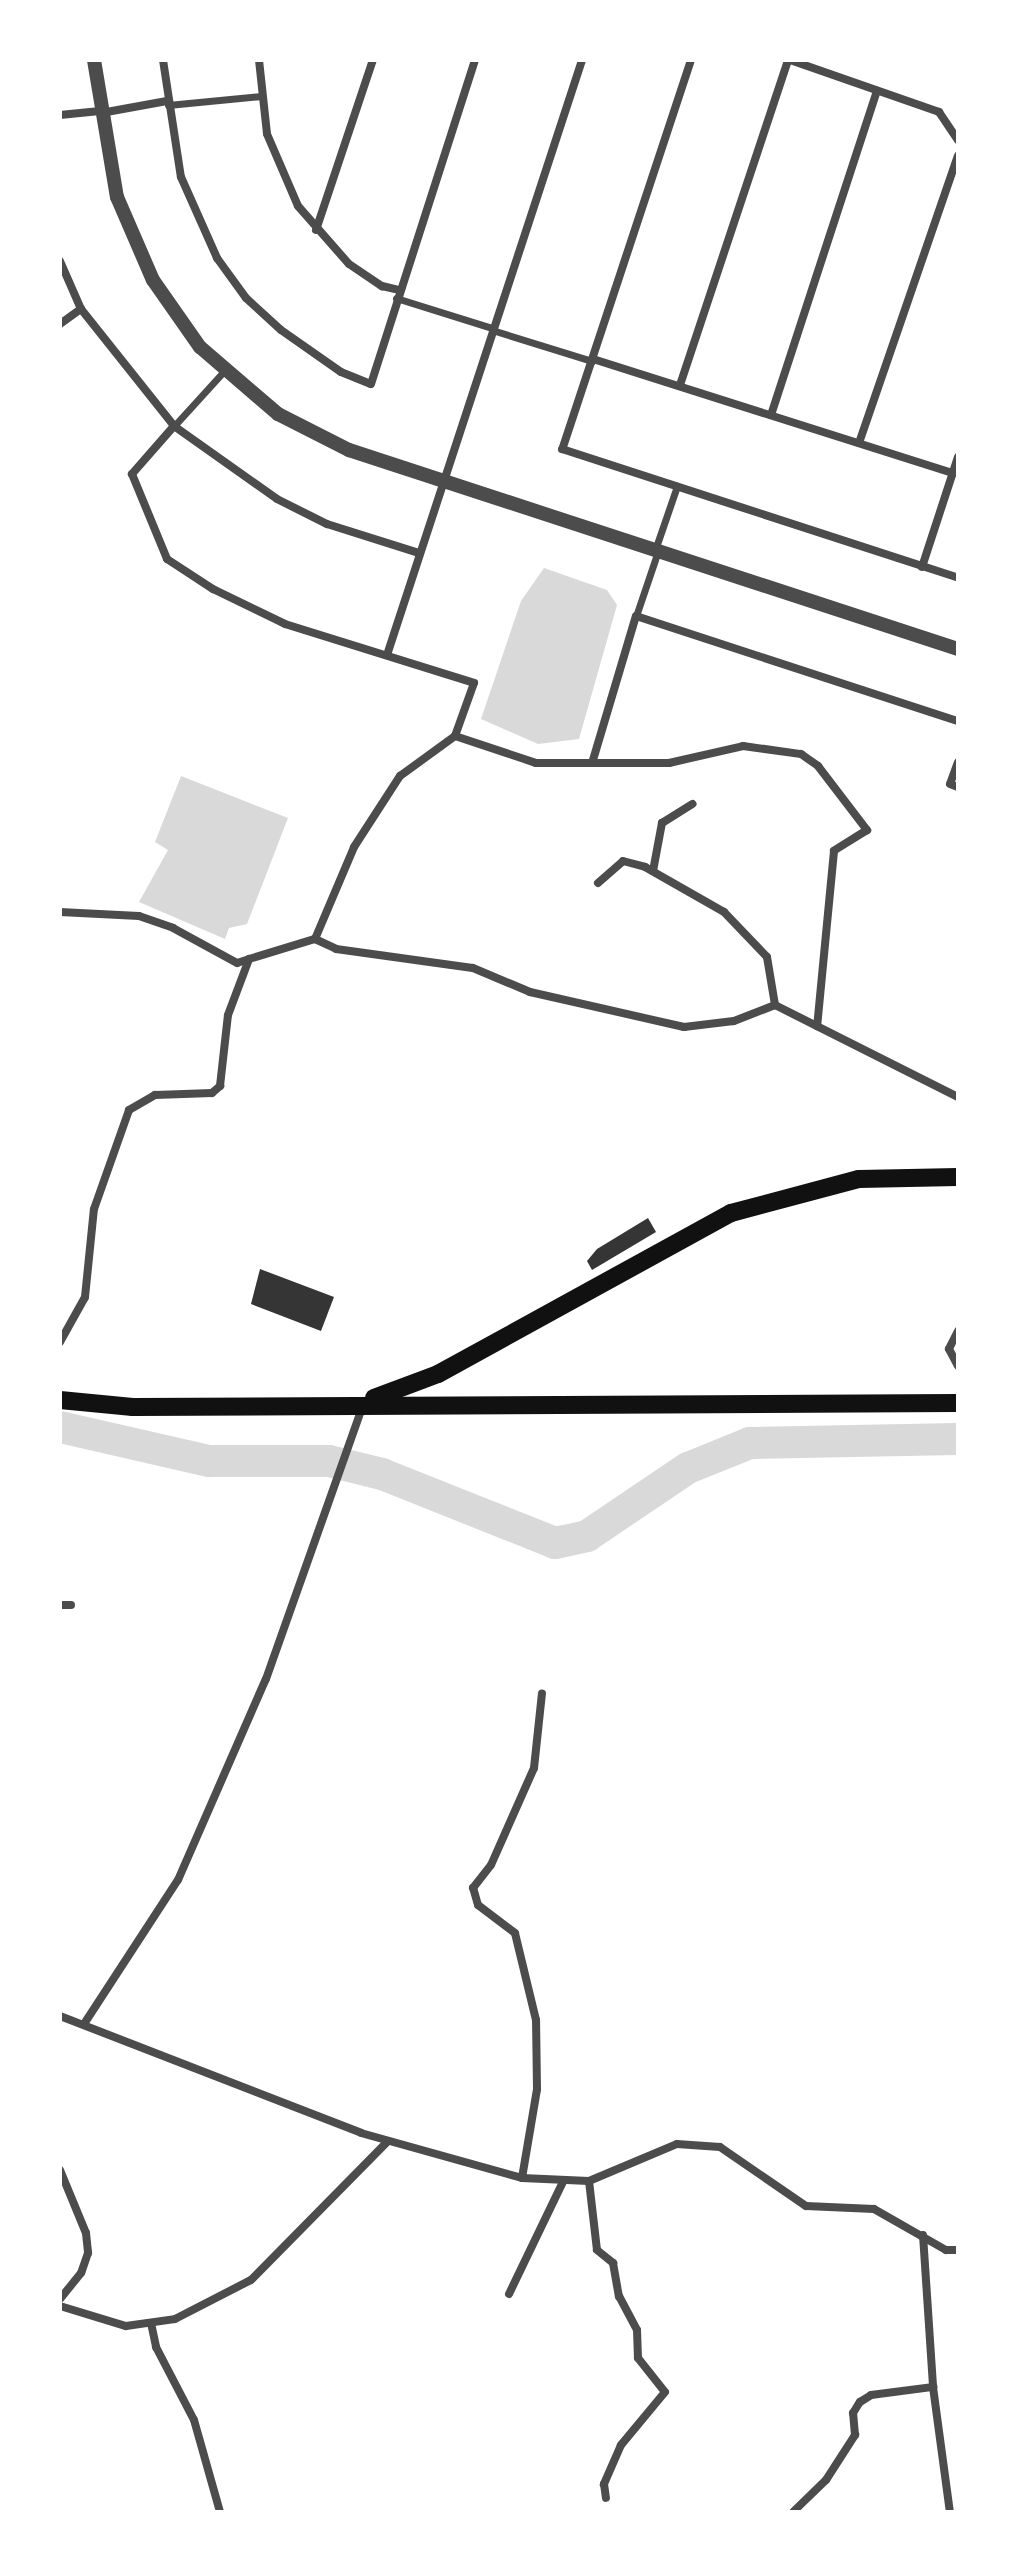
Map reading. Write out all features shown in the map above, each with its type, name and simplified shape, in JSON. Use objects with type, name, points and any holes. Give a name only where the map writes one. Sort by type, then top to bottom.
[{"type":"highway","points":[[364,1403],[438,1374],[731,1213],[859,1179],[958,1177]]},
{"type":"highway","points":[[60,1400],[133,1407],[364,1403],[958,1403]]},
{"type":"street","points":[[94,60],[100,112],[117,197],[135,243],[175,315],[224,371],[278,414],[325,441],[441,482],[958,649]]},
{"type":"street","points":[[163,60],[167,103],[181,177],[217,258],[246,298],[281,330],[341,372],[371,384],[397,294],[475,60]]},
{"type":"street","points":[[259,60],[274,161],[316,230],[349,264],[382,286],[492,329],[680,385],[953,473]]},
{"type":"street","points":[[316,230],[373,60]]},
{"type":"street","points":[[387,655],[441,482],[582,60]]},
{"type":"street","points":[[691,60],[562,449],[958,578]]},
{"type":"street","points":[[680,385],[789,60],[939,112],[958,140]]},
{"type":"street","points":[[771,415],[877,91]]},
{"type":"street","points":[[60,115],[262,96]]},
{"type":"street","points":[[859,443],[958,156]]},
{"type":"street","points":[[60,261],[81,309],[174,426],[277,499],[327,524],[419,553]]},
{"type":"street","points":[[60,324],[81,309]]},
{"type":"street","points":[[224,371],[132,474],[167,559],[213,589],[285,624],[474,683],[455,736],[400,776],[354,847],[315,939]]},
{"type":"street","points":[[922,567],[958,457]]},
{"type":"street","points":[[593,760],[677,486]]},
{"type":"street","points":[[636,616],[958,721]]},
{"type":"street","points":[[455,736],[536,763],[593,760],[669,763],[743,746],[801,754],[818,766],[867,830],[834,851],[817,1026]]},
{"type":"street","points":[[958,762],[950,784],[958,787]]},
{"type":"street","points":[[653,871],[662,823],[692,804]]},
{"type":"street","points":[[598,883],[623,861],[653,871],[724,912],[767,957],[775,1005]]},
{"type":"street","points":[[60,912],[139,916],[173,928],[237,963],[315,939],[336,949],[473,968],[530,992],[684,1027],[734,1021],[775,1005],[958,1097]]},
{"type":"street","points":[[60,1342],[85,1297],[94,1209],[110,1172],[122,1121],[129,1110],[155,1095],[212,1093],[220,1086],[228,1015],[249,959]]},
{"type":"street","points":[[958,1331],[949,1349],[958,1366]]},
{"type":"street","points":[[84,2024],[178,1880],[266,1679],[364,1403]]},
{"type":"street","points":[[60,1605],[71,1605]]},
{"type":"street","points":[[522,2178],[537,2089],[536,2020],[515,1933],[478,1905],[473,1888],[491,1865],[534,1768],[542,1693]]},
{"type":"street","points":[[60,2016],[388,2141],[522,2178],[589,2181],[677,2144],[700,2142],[740,2156],[806,2206],[874,2209],[946,2250],[958,2250]]},
{"type":"street","points":[[60,2306],[126,2326],[175,2319],[251,2280],[388,2141]]},
{"type":"street","points":[[60,2170],[86,2233],[88,2253],[81,2273],[60,2299]]},
{"type":"street","points":[[589,2181],[597,2250],[613,2263],[619,2296],[637,2330],[638,2358],[665,2392],[621,2445],[604,2484],[606,2498]]},
{"type":"street","points":[[509,2294],[563,2182]]},
{"type":"street","points":[[923,2235],[933,2387],[954,2512]]},
{"type":"street","points":[[151,2323],[156,2347],[194,2420],[220,2512]]},
{"type":"street","points":[[793,2512],[826,2480],[855,2435],[853,2413],[860,2402],[871,2395],[933,2387]]},
{"type":"shaded area","points":[[544,568],[607,590],[617,605],[579,739],[538,744],[481,719],[521,601]]},
{"type":"shaded area","points":[[181,776],[288,818],[247,924],[229,928],[225,939],[139,902],[168,850],[155,842]]},
{"type":"building","points":[[648,1218],[656,1232],[592,1270],[587,1261],[597,1249]]},
{"type":"building","points":[[260,1269],[334,1297],[321,1331],[251,1304]]},
{"type":"waterway","points":[[60,1427],[209,1461],[329,1461],[382,1474],[555,1543],[587,1536],[688,1468],[750,1443],[958,1439]]}]
